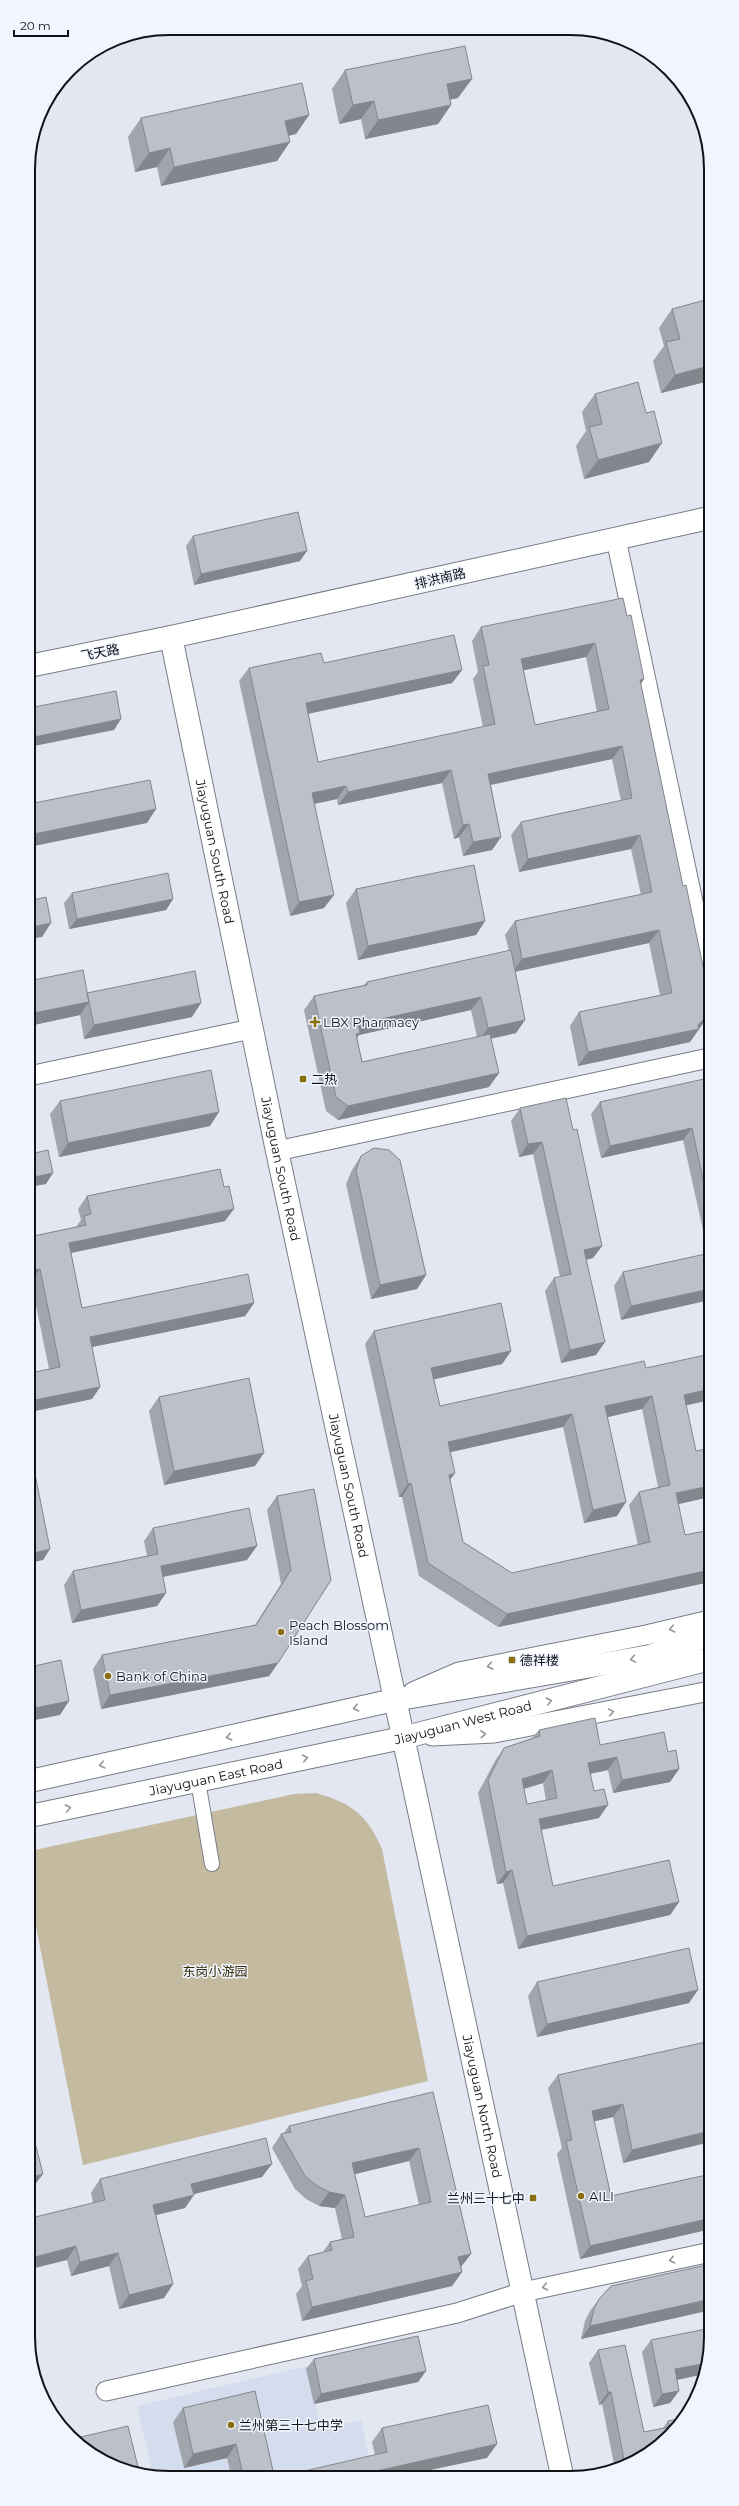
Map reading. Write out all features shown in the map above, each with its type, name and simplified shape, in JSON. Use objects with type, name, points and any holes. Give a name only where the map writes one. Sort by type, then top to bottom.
[{"type":"main road","name":"排洪南路","points":[[171,637],[704,519]]},
{"type":"main road","name":"飞天路","points":[[35,665],[171,637]]},
{"type":"main road","name":"Jiayuguan South Road","points":[[171,637],[251,1029],[402,1738]]},
{"type":"main road","points":[[35,1780],[394,1700],[650,1656],[704,1637]]},
{"type":"main road","name":"Jiayuguan West Road","points":[[402,1738],[704,1661]]},
{"type":"main road","name":"Jiayuguan East Road","points":[[35,1815],[402,1738]]},
{"type":"main road","name":"Jiayuguan North Road","points":[[402,1738],[561,2471]]},
{"type":"street","points":[[616,538],[704,953]]},
{"type":"street","points":[[35,1075],[251,1029]]},
{"type":"street","points":[[277,1152],[704,1059]]},
{"type":"street","points":[[394,1700],[459,1672],[646,1635],[704,1621]]},
{"type":"street","name":"Jiayuguan West Road","points":[[402,1738],[494,1733],[704,1692]]},
{"type":"street","points":[[198,1781],[212,1864]]},
{"type":"street","points":[[106,2391],[457,2313],[523,2292],[704,2253]]},
{"type":"shaded area","name":"兰州第三十七中学","points":[[307,2366],[321,2429],[361,2420],[372,2471],[152,2470],[137,2406]]},
{"type":"green space","name":"东岗小游园","points":[[316,1793],[349,1806],[364,1819],[382,1849],[428,2081],[83,2165],[35,1921],[35,1850],[294,1794]]},
{"type":"building","points":[[465,46],[472,79],[447,84],[451,105],[378,120],[374,101],[353,105],[345,70]]},
{"type":"building","points":[[302,83],[309,115],[285,121],[290,142],[174,167],[170,148],[149,153],[141,118]]},
{"type":"building","points":[[704,300],[704,367],[675,375],[666,342],[680,339],[672,309]]},
{"type":"building","points":[[638,382],[646,413],[654,411],[662,443],[598,460],[589,427],[602,424],[595,394]]},
{"type":"building","points":[[298,512],[307,551],[201,574],[193,536]]},
{"type":"building","points":[[623,598],[627,616],[631,615],[644,679],[640,680],[683,886],[686,885],[704,971],[704,1019],[698,1025],[699,1029],[588,1052],[579,1012],[672,993],[659,930],[522,959],[515,921],[652,892],[640,835],[528,859],[521,822],[632,798],[622,746],[488,774],[501,837],[473,842],[469,824],[463,825],[451,770],[348,792],[346,786],[312,793],[334,895],[299,902],[249,668],[321,653],[324,663],[454,635],[462,670],[306,703],[318,762],[495,724],[483,666],[489,665],[481,627]],"holes":[[[595,643],[609,709],[535,725],[521,659]]]},
{"type":"building","points":[[116,691],[121,719],[35,737],[35,707]]},
{"type":"building","points":[[150,780],[156,809],[35,834],[35,803]]},
{"type":"building","points":[[474,865],[485,921],[368,946],[356,889]]},
{"type":"building","points":[[168,873],[173,899],[77,919],[72,893]]},
{"type":"building","points":[[46,897],[51,923],[35,927],[35,900]]},
{"type":"building","points":[[511,950],[525,1020],[488,1028],[481,997],[358,1024],[360,1033],[356,1034],[362,1062],[490,1034],[499,1073],[348,1106],[336,1097],[314,996],[367,985],[367,982]]},
{"type":"building","points":[[83,970],[89,1002],[35,1013],[35,980]]},
{"type":"building","points":[[195,971],[201,1003],[94,1025],[87,993]]},
{"type":"building","points":[[211,1070],[219,1112],[68,1143],[60,1101]]},
{"type":"building","points":[[704,1079],[704,1184],[692,1128],[610,1146],[600,1102]]},
{"type":"building","points":[[566,1098],[573,1130],[577,1129],[602,1246],[584,1250],[605,1342],[570,1350],[554,1278],[571,1274],[542,1142],[528,1144],[520,1108]]},
{"type":"building","points":[[374,1148],[389,1150],[400,1160],[426,1275],[380,1285],[356,1170],[361,1156]]},
{"type":"building","points":[[48,1150],[53,1173],[35,1177],[35,1153]]},
{"type":"building","points":[[220,1169],[224,1187],[229,1186],[234,1209],[69,1243],[82,1308],[248,1274],[254,1303],[90,1337],[100,1387],[35,1400],[35,1372],[60,1367],[40,1269],[35,1270],[35,1236],[86,1225],[84,1216],[91,1214],[87,1196]]},
{"type":"building","points":[[704,1254],[704,1290],[631,1306],[623,1272]]},
{"type":"building","points":[[501,1303],[511,1351],[431,1368],[440,1406],[644,1361],[646,1368],[704,1355],[704,1390],[684,1395],[696,1451],[704,1449],[704,1487],[676,1493],[685,1535],[704,1531],[704,1571],[507,1614],[428,1563],[411,1483],[408,1484],[374,1331]],"holes":[[[652,1396],[670,1485],[639,1492],[650,1542],[512,1573],[463,1542],[449,1475],[455,1473],[448,1442],[572,1414],[593,1510],[626,1502],[605,1406]]]},
{"type":"building","points":[[249,1378],[264,1453],[174,1471],[159,1397]]},
{"type":"building","points":[[35,1474],[50,1549],[35,1553]]},
{"type":"building","points":[[314,1489],[331,1580],[278,1663],[110,1695],[102,1655],[256,1625],[291,1570],[277,1496]]},
{"type":"building","points":[[249,1508],[257,1546],[161,1566],[166,1593],[81,1610],[73,1571],[158,1554],[153,1528]]},
{"type":"building","points":[[61,1660],[69,1701],[35,1708],[35,1666]]},
{"type":"building","points":[[595,1718],[600,1745],[664,1732],[668,1752],[676,1750],[679,1769],[622,1780],[617,1757],[588,1763],[594,1791],[604,1789],[608,1805],[539,1819],[553,1886],[669,1860],[679,1902],[527,1936],[512,1870],[506,1872],[488,1780],[504,1748],[540,1736],[539,1730]],"holes":[[[552,1770],[557,1798],[527,1804],[522,1779]]]},
{"type":"building","points":[[689,1948],[698,1990],[547,2024],[537,1982]]},
{"type":"building","points":[[704,2042],[704,2132],[632,2150],[623,2104],[592,2111],[611,2196],[704,2176],[704,2220],[590,2246],[566,2141],[572,2140],[558,2075]]},
{"type":"building","points":[[433,2092],[471,2254],[458,2257],[462,2272],[312,2307],[306,2281],[313,2279],[308,2256],[332,2250],[330,2242],[354,2237],[345,2195],[329,2192],[316,2185],[305,2176],[281,2134],[291,2132],[289,2126]],"holes":[[[419,2148],[431,2202],[365,2217],[352,2163]]]},
{"type":"building","points":[[266,2138],[272,2164],[191,2184],[194,2195],[153,2205],[173,2284],[129,2295],[118,2253],[80,2262],[76,2246],[35,2257],[35,2217],[105,2200],[100,2179]]},
{"type":"building","points":[[35,2143],[43,2174],[35,2176]]},
{"type":"building","points":[[704,2266],[704,2301],[590,2326],[594,2309],[599,2299],[611,2286]]},
{"type":"building","points":[[704,2329],[704,2346],[701,2364],[675,2369],[679,2391],[662,2394],[651,2340]]},
{"type":"building","points":[[418,2336],[426,2371],[321,2394],[314,2359]]},
{"type":"building","points":[[625,2345],[644,2432],[669,2427],[652,2443],[624,2460],[611,2392],[608,2392],[598,2350]]},
{"type":"building","points":[[255,2391],[273,2471],[242,2471],[236,2444],[193,2454],[183,2408]]},
{"type":"building","points":[[488,2405],[497,2444],[376,2471],[304,2471],[387,2452],[382,2428]]},
{"type":"building","points":[[676,2419],[669,2427],[668,2421]]},
{"type":"building","points":[[128,2426],[138,2467],[126,2464],[110,2457],[94,2448],[80,2437]]},
{"type":"place","name":"LBX Pharmacy","points":[[315,1022]]},
{"type":"place","name":"二热","points":[[303,1079]]},
{"type":"place","name":"Peach Blossom Island","points":[[281,1632]]},
{"type":"place","name":"德祥楼","points":[[512,1660]]},
{"type":"place","name":"Bank of China","points":[[108,1676]]},
{"type":"place","name":"AILI","points":[[581,2196]]},
{"type":"place","name":"兰州三十七中","points":[[533,2198]]},
{"type":"place","name":"兰州第三十七中学","points":[[231,2425]]}]
